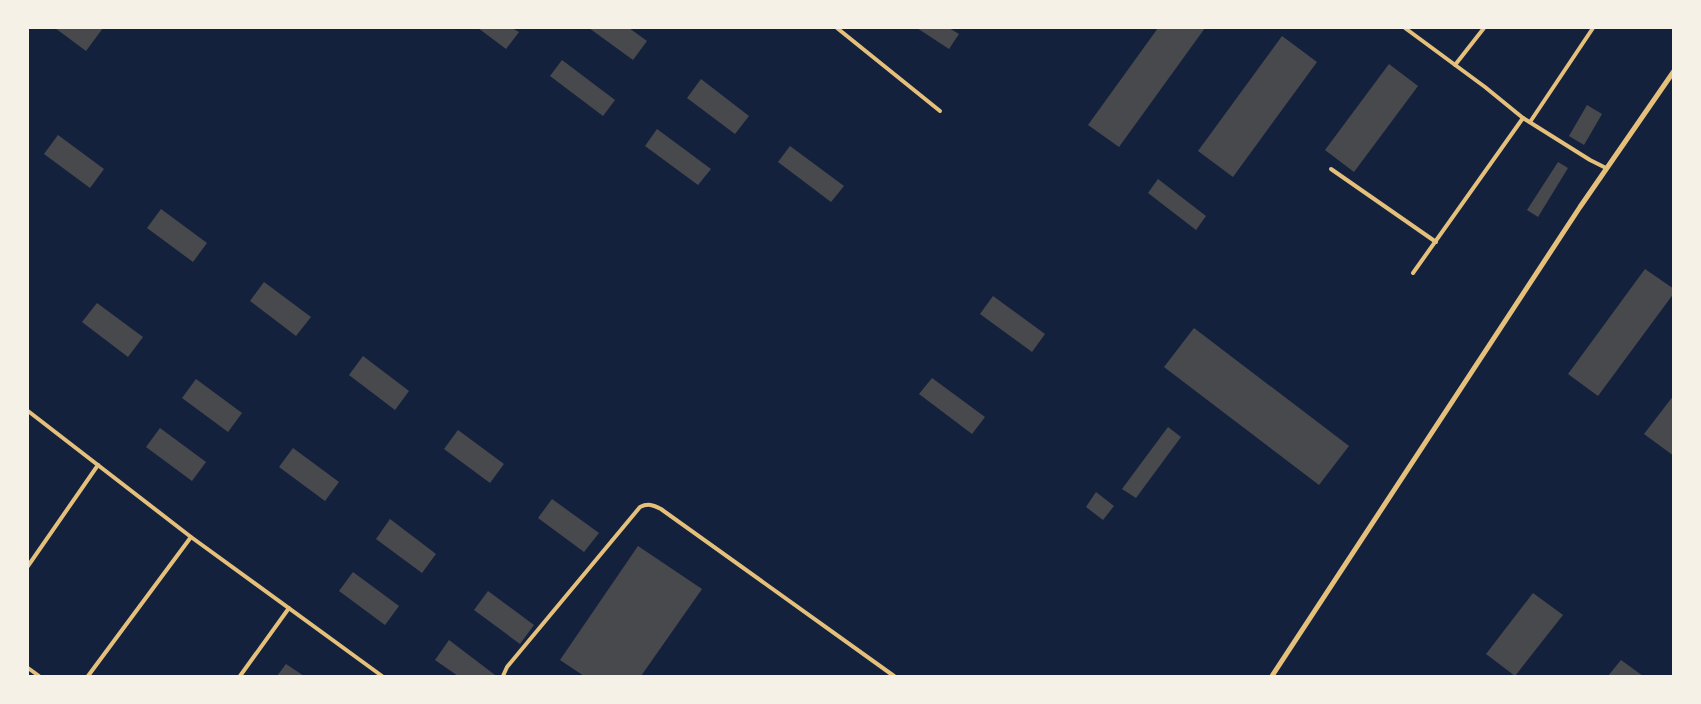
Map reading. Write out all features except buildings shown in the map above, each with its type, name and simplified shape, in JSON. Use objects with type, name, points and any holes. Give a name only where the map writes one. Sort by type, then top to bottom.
[{"type":"street","points":[[1272,676],[1606,168],[1674,71]]},
{"type":"lane","points":[[837,28],[842,29],[940,111]]},
{"type":"lane","points":[[1405,28],[1523,118],[1606,168]]},
{"type":"lane","points":[[1455,65],[1484,28]]},
{"type":"lane","points":[[1530,122],[1593,28]]},
{"type":"lane","points":[[1413,273],[1523,118]]},
{"type":"lane","points":[[1331,169],[1436,242]]},
{"type":"lane","points":[[28,411],[191,537],[382,676]]},
{"type":"lane","points":[[28,566],[98,465]]},
{"type":"lane","points":[[503,676],[507,667],[640,507],[645,504],[661,509],[894,676]]},
{"type":"lane","points":[[88,676],[191,537]]},
{"type":"lane","points":[[240,676],[290,608]]},
{"type":"lane","points":[[28,668],[39,676]]}]
